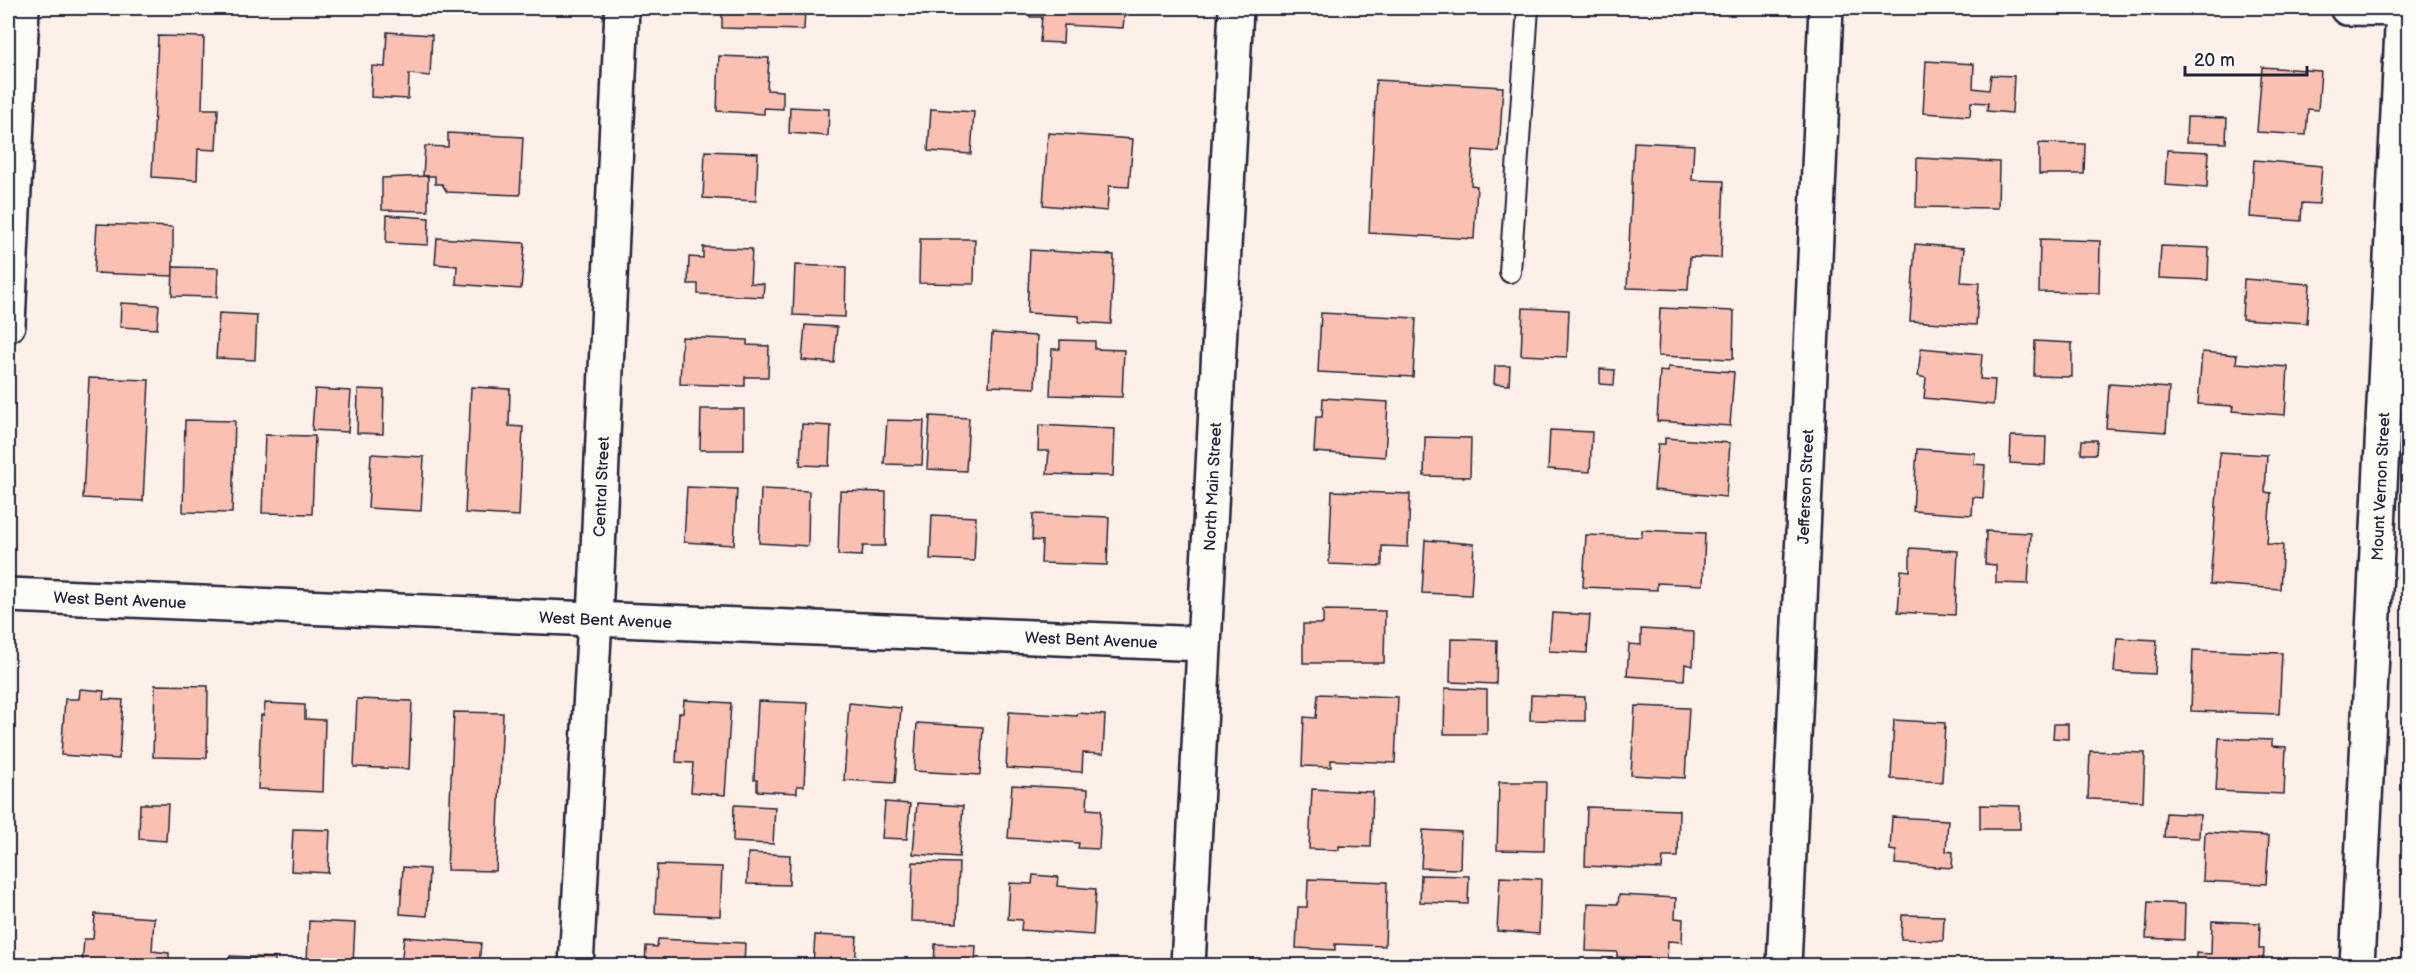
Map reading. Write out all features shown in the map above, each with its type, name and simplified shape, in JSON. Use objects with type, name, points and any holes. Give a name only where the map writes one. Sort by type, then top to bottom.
[{"type":"street","points":[[8,325],[22,8]]},
{"type":"street","name":"Central Street","points":[[576,966],[596,618],[622,8]]},
{"type":"street","name":"North Main Street","points":[[1188,966],[1236,8]]},
{"type":"street","name":"Jefferson Street","points":[[1784,966],[1826,8]]},
{"type":"street","points":[[2348,8],[2405,9]]},
{"type":"street","name":"Mount Vernon Street","points":[[2357,966],[2405,9]]},
{"type":"street","name":"West Bent Avenue","points":[[8,595],[1204,644]]},
{"type":"lane","points":[[1510,272],[1528,8]]},
{"type":"building","points":[[329,8],[370,8],[369,12],[329,10]]},
{"type":"building","points":[[722,8],[805,8],[804,30],[722,28]]},
{"type":"building","points":[[1031,8],[1125,8],[1123,28],[1064,25],[1063,43],[1040,42],[1042,17],[1030,17]]},
{"type":"building","points":[[387,32],[432,35],[430,76],[409,74],[408,99],[371,97],[372,66],[385,67]]},
{"type":"building","points":[[158,36],[204,37],[202,109],[218,109],[216,150],[198,149],[197,180],[152,177]]},
{"type":"building","points":[[719,56],[769,58],[767,90],[783,91],[783,109],[764,108],[764,114],[717,111]]},
{"type":"building","points":[[1926,61],[1974,64],[1973,88],[1989,90],[1991,75],[2014,76],[2012,113],[1987,111],[1988,103],[1971,102],[1970,116],[1923,113]]},
{"type":"building","points":[[2262,67],[2321,71],[2318,110],[2308,109],[2306,135],[2257,132]]},
{"type":"building","points":[[1376,80],[1503,87],[1499,152],[1473,150],[1471,185],[1477,186],[1474,239],[1369,233]]},
{"type":"building","points":[[790,107],[829,109],[828,136],[789,133]]},
{"type":"building","points":[[931,109],[974,112],[971,154],[928,151]]},
{"type":"building","points":[[2187,117],[2227,118],[2226,143],[2186,142]]},
{"type":"building","points":[[448,133],[523,137],[520,195],[447,192],[442,184],[435,184],[435,176],[423,176],[425,146],[448,147]]},
{"type":"building","points":[[1048,133],[1133,139],[1129,187],[1109,186],[1107,211],[1043,205]]},
{"type":"building","points":[[1634,142],[1694,145],[1692,180],[1724,181],[1721,258],[1690,257],[1688,290],[1627,288]]},
{"type":"building","points":[[2039,143],[2085,144],[2084,174],[2039,174]]},
{"type":"building","points":[[2167,150],[2209,152],[2207,188],[2165,185]]},
{"type":"building","points":[[705,151],[758,153],[756,201],[703,198]]},
{"type":"building","points":[[1917,158],[1999,162],[1998,208],[1916,207]]},
{"type":"building","points":[[2254,160],[2322,166],[2319,204],[2302,203],[2301,221],[2250,217]]},
{"type":"building","points":[[428,176],[428,211],[382,210],[382,178]]},
{"type":"building","points":[[387,215],[429,218],[428,245],[386,243]]},
{"type":"building","points":[[97,224],[173,227],[173,276],[94,273]]},
{"type":"building","points":[[437,238],[525,243],[521,289],[456,284],[457,266],[435,264]]},
{"type":"building","points":[[920,239],[975,239],[974,284],[919,283]]},
{"type":"building","points":[[2040,239],[2100,241],[2099,293],[2039,292]]},
{"type":"building","points":[[1915,244],[1964,248],[1961,282],[1979,283],[1976,325],[1910,321]]},
{"type":"building","points":[[2161,246],[2209,248],[2208,280],[2159,278]]},
{"type":"building","points":[[703,247],[752,249],[750,283],[764,284],[763,297],[698,294],[698,284],[688,284],[689,257],[703,258]]},
{"type":"building","points":[[1030,250],[1114,255],[1111,324],[1079,322],[1079,316],[1027,313]]},
{"type":"building","points":[[795,265],[846,267],[845,317],[793,315]]},
{"type":"building","points":[[173,267],[218,268],[217,297],[172,296]]},
{"type":"building","points":[[2244,279],[2310,284],[2307,323],[2242,319]]},
{"type":"building","points":[[121,303],[159,305],[157,329],[120,327]]},
{"type":"building","points":[[1523,308],[1569,310],[1567,357],[1521,355]]},
{"type":"building","points":[[1660,308],[1734,311],[1733,359],[1658,356]]},
{"type":"building","points":[[219,313],[257,315],[255,360],[216,358]]},
{"type":"building","points":[[1321,313],[1416,318],[1413,377],[1318,372]]},
{"type":"building","points":[[805,325],[837,327],[834,363],[802,360]]},
{"type":"building","points":[[992,333],[1037,336],[1035,388],[989,386]]},
{"type":"building","points":[[682,337],[747,340],[747,345],[769,346],[768,377],[745,377],[745,386],[680,384]]},
{"type":"building","points":[[1060,340],[1095,341],[1095,349],[1124,350],[1122,397],[1050,395],[1052,349],[1060,349]]},
{"type":"building","points":[[2035,341],[2072,343],[2072,377],[2034,376]]},
{"type":"building","points":[[1921,348],[1982,354],[1980,379],[1995,380],[1993,405],[1924,398],[1926,378],[1918,376]]},
{"type":"building","points":[[2202,352],[2237,355],[2236,363],[2288,367],[2285,415],[2232,411],[2233,406],[2198,404]]},
{"type":"building","points":[[1495,366],[1510,366],[1509,385],[1494,384]]},
{"type":"building","points":[[1668,367],[1734,372],[1730,426],[1657,421],[1660,371],[1668,372]]},
{"type":"building","points":[[1600,369],[1615,370],[1614,385],[1600,384]]},
{"type":"building","points":[[89,378],[149,380],[143,501],[83,498]]},
{"type":"building","points":[[2109,384],[2169,388],[2166,432],[2106,428]]},
{"type":"building","points":[[471,387],[510,389],[509,426],[523,427],[519,516],[465,513]]},
{"type":"building","points":[[315,389],[351,391],[348,432],[312,430]]},
{"type":"building","points":[[358,389],[384,390],[383,434],[357,433]]},
{"type":"building","points":[[1323,398],[1388,402],[1385,457],[1314,452],[1316,417],[1322,417]]},
{"type":"building","points":[[701,409],[744,409],[744,450],[700,450]]},
{"type":"building","points":[[930,416],[969,418],[966,471],[927,469]]},
{"type":"building","points":[[185,420],[235,421],[232,513],[183,512]]},
{"type":"building","points":[[887,420],[924,421],[922,465],[884,464]]},
{"type":"building","points":[[802,424],[831,426],[829,466],[800,465]]},
{"type":"building","points":[[1039,425],[1115,429],[1113,476],[1047,474],[1049,451],[1038,451]]},
{"type":"building","points":[[1550,430],[1592,432],[1590,472],[1548,469]]},
{"type":"building","points":[[265,435],[315,436],[312,514],[262,513]]},
{"type":"building","points":[[2011,436],[2046,437],[2045,465],[2010,463]]},
{"type":"building","points":[[1425,437],[1471,438],[1470,477],[1424,476]]},
{"type":"building","points":[[1665,438],[1730,443],[1726,497],[1654,490],[1658,444],[1665,444]]},
{"type":"building","points":[[2082,440],[2097,440],[2096,454],[2081,454]]},
{"type":"building","points":[[1917,449],[1975,453],[1974,464],[1985,465],[1983,498],[1973,497],[1972,515],[1913,511]]},
{"type":"building","points":[[2220,452],[2267,455],[2265,492],[2271,493],[2267,544],[2283,545],[2280,589],[2210,584]]},
{"type":"building","points":[[371,454],[424,457],[421,511],[368,508]]},
{"type":"building","points":[[687,487],[737,489],[734,545],[684,542]]},
{"type":"building","points":[[761,489],[809,491],[808,546],[759,543]]},
{"type":"building","points":[[840,491],[886,492],[885,546],[863,546],[862,556],[838,555]]},
{"type":"building","points":[[1332,491],[1410,494],[1408,547],[1382,546],[1382,566],[1329,564]]},
{"type":"building","points":[[1033,514],[1109,517],[1107,565],[1041,563],[1042,541],[1032,540]]},
{"type":"building","points":[[932,515],[976,517],[974,561],[930,559]]},
{"type":"building","points":[[1642,530],[1705,533],[1703,585],[1657,583],[1657,590],[1583,587],[1586,535],[1642,537]]},
{"type":"building","points":[[1986,531],[2031,533],[2028,584],[1996,583],[1996,565],[1985,564]]},
{"type":"building","points":[[1425,540],[1474,544],[1471,595],[1422,593]]},
{"type":"building","points":[[1910,548],[1958,551],[1955,615],[1898,612],[1901,570],[1910,571]]},
{"type":"building","points":[[1323,610],[1385,611],[1384,663],[1303,663],[1303,624],[1323,624]]},
{"type":"building","points":[[1552,613],[1590,615],[1587,653],[1549,651]]},
{"type":"building","points":[[1641,629],[1694,632],[1693,666],[1685,664],[1684,680],[1627,676],[1629,644],[1641,645]]},
{"type":"building","points":[[2117,638],[2157,640],[2155,674],[2114,672]]},
{"type":"building","points":[[1451,639],[1497,640],[1496,684],[1450,682]]},
{"type":"building","points":[[2193,650],[2282,653],[2279,714],[2191,711]]},
{"type":"building","points":[[155,685],[208,686],[207,758],[153,757]]},
{"type":"building","points":[[1445,688],[1487,690],[1487,734],[1444,734]]},
{"type":"building","points":[[80,689],[104,691],[103,699],[123,700],[119,759],[61,755],[65,699],[79,699]]},
{"type":"building","points":[[1318,694],[1398,697],[1395,763],[1331,760],[1331,767],[1302,766],[1304,717],[1316,718]]},
{"type":"building","points":[[1531,695],[1585,697],[1585,721],[1530,720]]},
{"type":"building","points":[[357,699],[412,701],[409,769],[354,767]]},
{"type":"building","points":[[684,700],[731,703],[725,795],[691,792],[693,763],[676,762],[679,713],[683,713]]},
{"type":"building","points":[[758,701],[808,703],[804,786],[797,786],[797,793],[757,791],[757,780],[754,780]]},
{"type":"building","points":[[265,703],[305,705],[305,719],[325,720],[323,792],[258,789],[261,715],[264,715]]},
{"type":"building","points":[[849,703],[901,708],[895,783],[844,780]]},
{"type":"building","points":[[1635,706],[1689,708],[1685,778],[1631,775]]},
{"type":"building","points":[[454,712],[503,713],[496,871],[447,870]]},
{"type":"building","points":[[1009,712],[1077,716],[1078,713],[1105,715],[1103,754],[1083,753],[1082,772],[1006,768]]},
{"type":"building","points":[[1894,720],[1945,723],[1942,782],[1891,779]]},
{"type":"building","points":[[917,723],[983,727],[980,775],[914,771]]},
{"type":"building","points":[[2054,724],[2068,724],[2068,739],[2053,738]]},
{"type":"building","points":[[2219,738],[2272,740],[2272,746],[2286,747],[2284,794],[2216,791]]},
{"type":"building","points":[[2090,751],[2145,753],[2143,801],[2088,799]]},
{"type":"building","points":[[1499,782],[1546,782],[1544,851],[1497,850]]},
{"type":"building","points":[[1012,785],[1088,789],[1087,809],[1101,810],[1099,849],[1078,848],[1079,843],[1008,838]]},
{"type":"building","points":[[1312,789],[1373,792],[1371,847],[1339,846],[1339,850],[1309,849]]},
{"type":"building","points":[[885,802],[910,804],[907,839],[882,838]]},
{"type":"building","points":[[917,803],[963,806],[959,857],[913,854]]},
{"type":"building","points":[[140,804],[168,804],[166,841],[139,839]]},
{"type":"building","points":[[734,805],[775,807],[773,844],[733,842]]},
{"type":"building","points":[[1980,805],[2020,806],[2020,829],[1980,829]]},
{"type":"building","points":[[1587,807],[1679,810],[1678,857],[1663,857],[1662,869],[1585,866]]},
{"type":"building","points":[[2166,813],[2200,815],[2199,838],[2164,837]]},
{"type":"building","points":[[1892,817],[1948,820],[1946,851],[1953,852],[1952,868],[1895,864],[1896,851],[1890,850]]},
{"type":"building","points":[[293,829],[330,830],[328,873],[291,871]]},
{"type":"building","points":[[1423,830],[1461,832],[1460,869],[1421,868]]},
{"type":"building","points":[[2205,832],[2269,836],[2266,884],[2203,881]]},
{"type":"building","points":[[748,853],[790,855],[789,885],[747,884]]},
{"type":"building","points":[[913,862],[959,863],[957,923],[911,921]]},
{"type":"building","points":[[657,865],[722,867],[720,916],[655,913]]},
{"type":"building","points":[[403,867],[429,869],[427,916],[400,914]]},
{"type":"building","points":[[1033,875],[1058,877],[1057,886],[1096,889],[1093,935],[1021,930],[1022,920],[1008,919],[1010,883],[1032,884]]},
{"type":"building","points":[[1421,875],[1469,876],[1468,904],[1420,902]]},
{"type":"building","points":[[1500,877],[1541,879],[1539,934],[1497,931]]},
{"type":"building","points":[[1308,879],[1387,882],[1385,946],[1335,944],[1335,950],[1296,948],[1298,907],[1307,907]]},
{"type":"building","points":[[1619,895],[1676,898],[1675,918],[1683,919],[1682,942],[1668,941],[1667,959],[1617,957],[1617,952],[1586,951],[1588,903],[1618,904]]},
{"type":"building","points":[[2148,902],[2185,904],[2184,940],[2146,938]]},
{"type":"building","points":[[95,914],[154,918],[152,951],[169,953],[169,966],[82,966],[84,939],[93,939]]},
{"type":"building","points":[[1902,915],[1944,916],[1943,941],[1901,939]]},
{"type":"building","points":[[309,921],[355,923],[353,964],[307,961]]},
{"type":"building","points":[[2212,921],[2260,923],[2259,949],[2264,949],[2263,966],[2196,966],[2196,953],[2211,954]]},
{"type":"building","points":[[815,935],[857,937],[855,966],[813,966]]},
{"type":"building","points":[[404,937],[481,943],[479,966],[401,966]]},
{"type":"building","points":[[658,939],[745,943],[744,966],[645,966],[646,946],[657,947]]},
{"type":"building","points":[[935,944],[976,946],[975,966],[934,966]]},
{"type":"building","points":[[230,956],[275,958],[275,966],[230,966]]},
{"type":"building","points":[[1025,958],[1077,961],[1077,966],[1025,966]]}]
